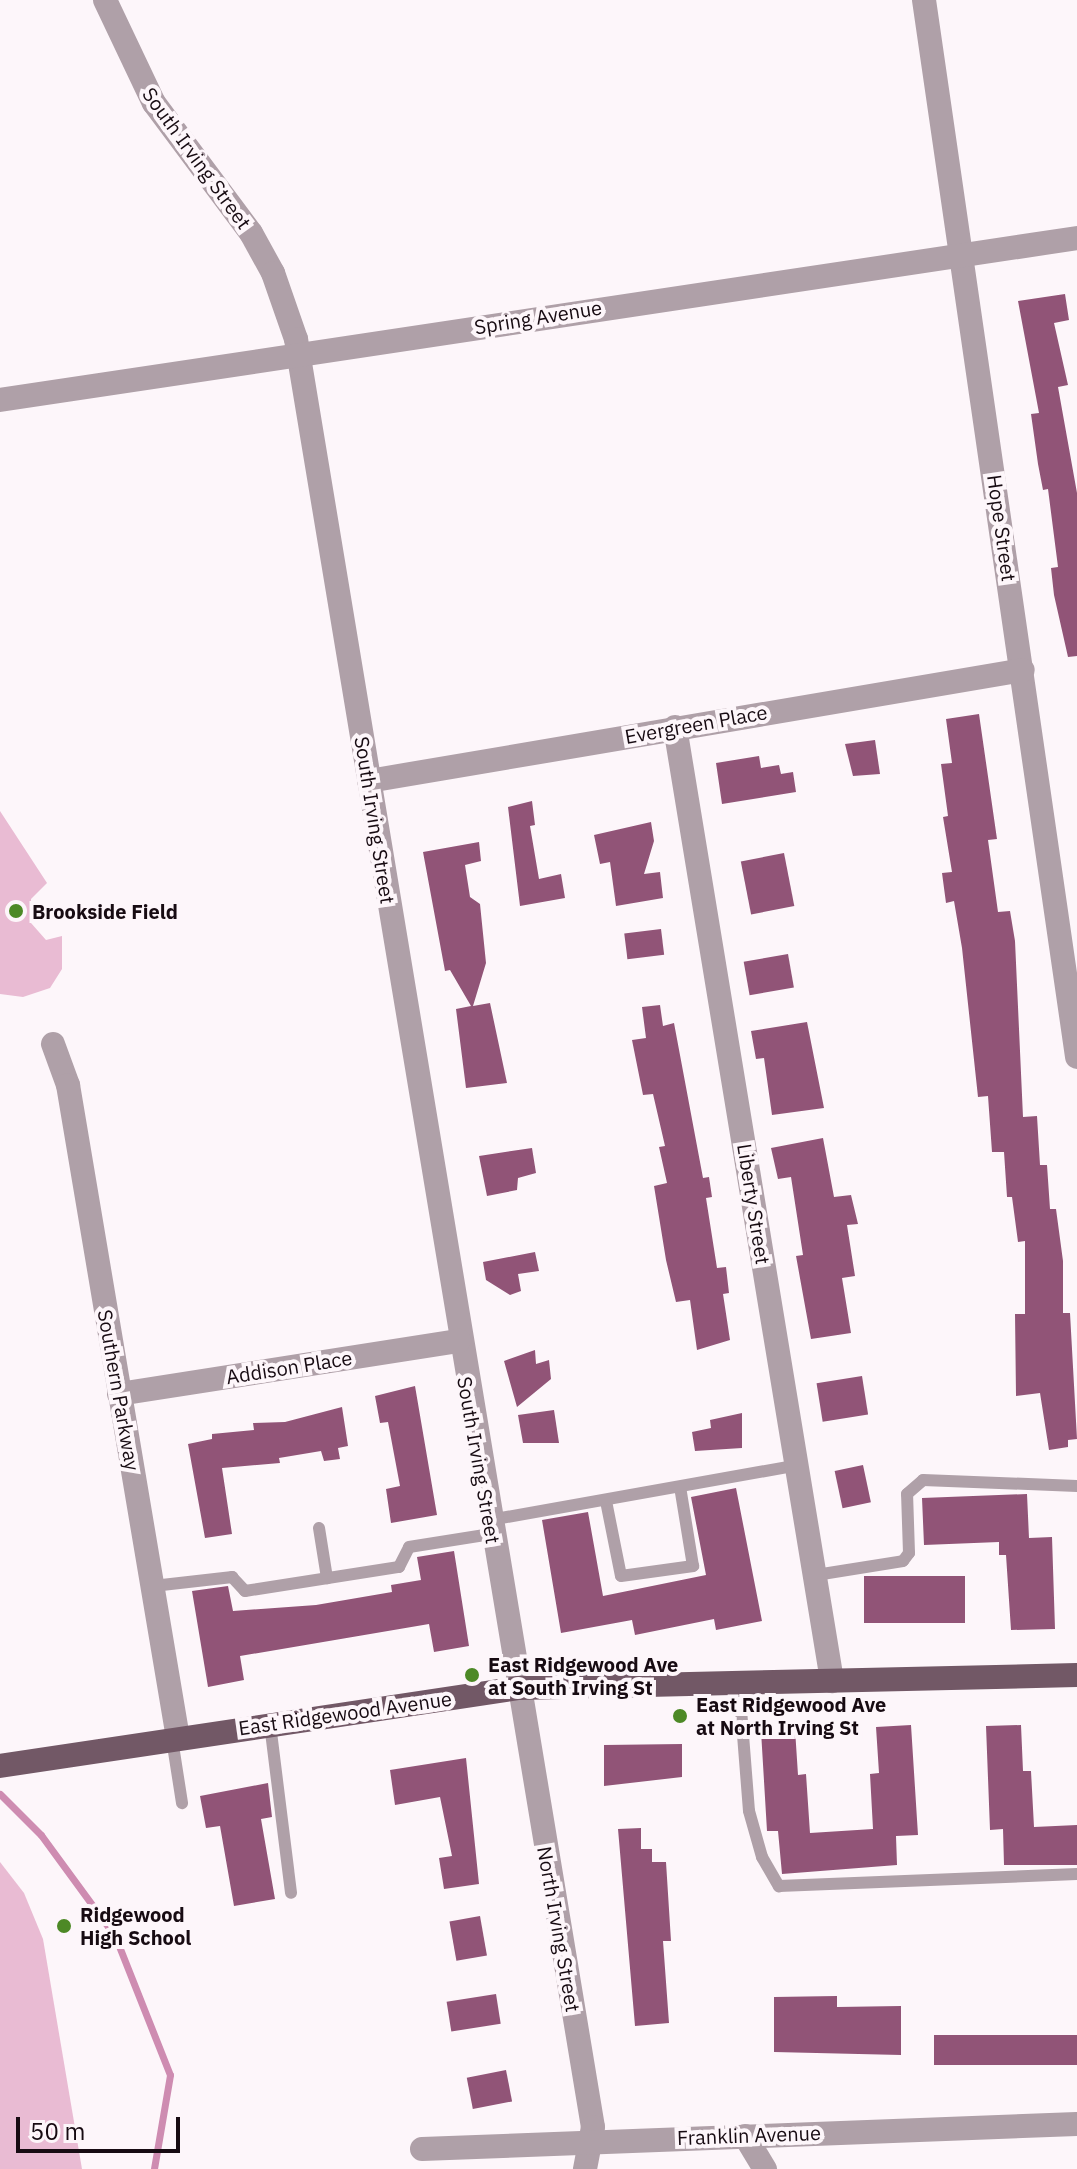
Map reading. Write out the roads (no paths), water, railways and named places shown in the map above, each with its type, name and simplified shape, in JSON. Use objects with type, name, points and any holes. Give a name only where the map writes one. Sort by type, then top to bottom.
[{"type":"main road","name":"East Ridgewood Avenue","points":[[5,1765],[519,1688],[1077,1675]]},
{"type":"street","name":"South Irving Street","points":[[105,0],[154,103],[251,233],[273,273],[299,356],[459,1341],[519,1688]]},
{"type":"street","name":"Hope Street","points":[[924,0],[1077,1057]]},
{"type":"street","name":"Spring Avenue","points":[[0,400],[1077,238]]},
{"type":"street","name":"Evergreen Place","points":[[369,781],[1023,670]]},
{"type":"street","name":"Liberty Street","points":[[675,727],[832,1681]]},
{"type":"street","name":"Southern Parkway","points":[[53,1044],[68,1085],[153,1586],[175,1738]]},
{"type":"street","name":"Addison Place","points":[[119,1394],[459,1341]]},
{"type":"street","name":"North Irving Street","points":[[519,1688],[594,2140],[585,2169]]},
{"type":"street","name":"Franklin Avenue","points":[[422,2149],[594,2140],[1077,2124]]},
{"type":"street","points":[[745,2136],[765,2169]]},
{"type":"lane","points":[[153,1586],[232,1577],[245,1591],[399,1567],[409,1547],[606,1501],[798,1465]]},
{"type":"lane","points":[[816,1575],[903,1561],[909,1553],[907,1494],[923,1480],[1077,1486]]},
{"type":"lane","points":[[606,1501],[621,1576],[693,1566],[680,1487]]},
{"type":"lane","points":[[319,1528],[327,1578]]},
{"type":"lane","points":[[739,1684],[749,1811],[762,1857],[779,1886],[1077,1874]]},
{"type":"lane","points":[[270,1724],[291,1893]]},
{"type":"lane","points":[[175,1738],[182,1803]]},
{"type":"waterway","points":[[0,1794],[41,1835],[115,1936],[170,2075],[154,2169]]},
{"type":"place","name":"Brookside Field","points":[[16,911]]},
{"type":"place","name":"East Ridgewood Ave at South Irving St","points":[[472,1675]]},
{"type":"place","name":"East Ridgewood Ave at North Irving St","points":[[680,1716]]},
{"type":"place","name":"Ridgewood High School","points":[[64,1926]]}]
